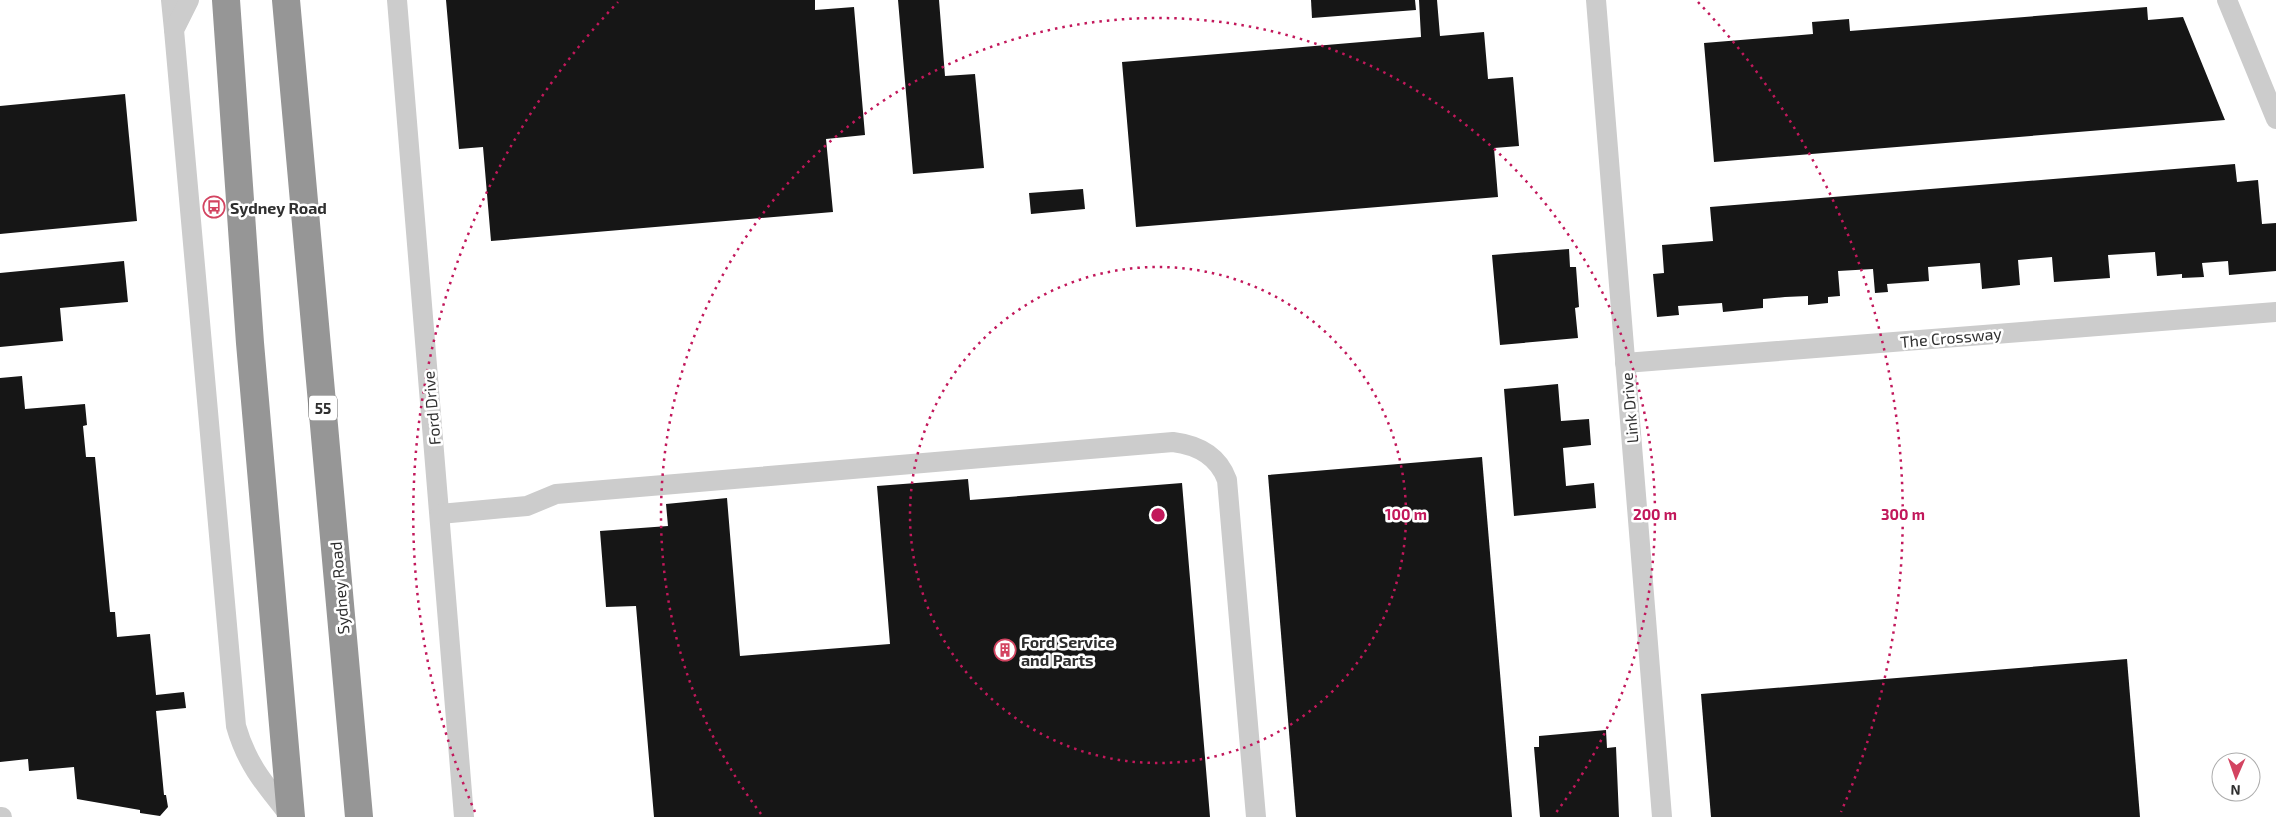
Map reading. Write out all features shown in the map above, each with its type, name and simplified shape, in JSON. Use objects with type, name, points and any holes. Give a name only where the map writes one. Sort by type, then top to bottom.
[{"type":"highway","points":[[226,0],[250,343],[291,817]]},
{"type":"highway","name":"Sydney Road","points":[[286,0],[359,817]]},
{"type":"street","points":[[171,0],[236,726],[242,747],[250,764],[291,817]]},
{"type":"street","points":[[174,30],[189,0]]},
{"type":"street","name":"Ford Drive","points":[[397,0],[464,817]]},
{"type":"street","name":"Link Drive","points":[[1596,0],[1662,817]]},
{"type":"street","points":[[2227,0],[2276,118]]},
{"type":"street","name":"The Crossway","points":[[1625,363],[2276,312]]},
{"type":"street","points":[[440,514],[528,506],[556,494],[1173,442],[1189,444],[1203,450],[1213,458],[1224,470],[1227,480],[1256,817]]},
{"type":"building","points":[[446,0],[815,0],[815,10],[854,7],[865,135],[826,139],[833,212],[491,241],[483,147],[459,149]]},
{"type":"building","points":[[898,0],[939,0],[945,76],[975,74],[984,168],[913,174]]},
{"type":"building","points":[[1311,0],[1415,0],[1416,10],[1312,18]]},
{"type":"building","points":[[1419,0],[1437,0],[1440,36],[1484,32],[1488,79],[1513,77],[1519,146],[1494,148],[1498,197],[1136,227],[1122,62],[1421,37]]},
{"type":"building","points":[[2147,7],[2148,20],[2183,17],[2225,120],[1714,162],[1704,43],[1813,34],[1812,22],[1849,19],[1850,31]]},
{"type":"building","points":[[125,94],[137,221],[0,234],[0,106]]},
{"type":"building","points":[[2235,164],[2237,182],[2258,180],[2262,224],[2276,223],[2276,271],[2229,275],[2228,261],[2202,263],[2204,277],[2182,278],[2182,274],[2157,276],[2155,252],[2108,255],[2110,278],[2054,282],[2052,257],[2018,260],[2020,285],[1982,289],[1980,263],[1928,267],[1929,281],[1887,284],[1888,292],[1875,293],[1873,269],[1838,271],[1840,296],[1828,297],[1828,303],[1808,305],[1808,296],[1785,297],[1763,299],[1763,308],[1723,312],[1722,303],[1678,306],[1679,315],[1657,317],[1653,274],[1664,273],[1662,245],[1713,241],[1710,207]]},
{"type":"building","points":[[1083,189],[1085,209],[1031,214],[1029,193]]},
{"type":"building","points":[[1569,249],[1570,267],[1576,267],[1579,307],[1575,308],[1578,338],[1500,345],[1492,255]]},
{"type":"building","points":[[124,261],[128,302],[60,308],[63,341],[0,347],[0,273]]},
{"type":"building","points":[[22,376],[25,409],[85,404],[87,425],[83,426],[86,457],[95,457],[110,612],[115,612],[117,637],[150,634],[156,695],[184,692],[186,708],[156,711],[164,795],[166,795],[168,807],[160,816],[140,813],[140,810],[77,799],[74,767],[29,771],[28,759],[0,762],[0,378]]},
{"type":"building","points":[[1558,384],[1561,421],[1589,419],[1591,445],[1563,448],[1566,486],[1594,483],[1596,508],[1514,516],[1504,389]]},
{"type":"building","points":[[1482,457],[1512,817],[1296,817],[1268,475]]},
{"type":"building","name":"Ford Service and Parts","points":[[968,479],[970,500],[1182,483],[1210,817],[654,817],[636,606],[606,607],[600,531],[668,526],[666,504],[727,498],[740,656],[890,644],[877,486]]},
{"type":"building","points":[[2127,659],[2140,817],[1711,817],[1701,694]]},
{"type":"building","points":[[1606,730],[1607,748],[1616,747],[1619,817],[1540,817],[1534,747],[1539,747],[1539,736]]},
{"type":"place","name":"Sydney Road","points":[[214,207]]},
{"type":"place","name":"Ford Service and Parts","points":[[1005,650]]}]
